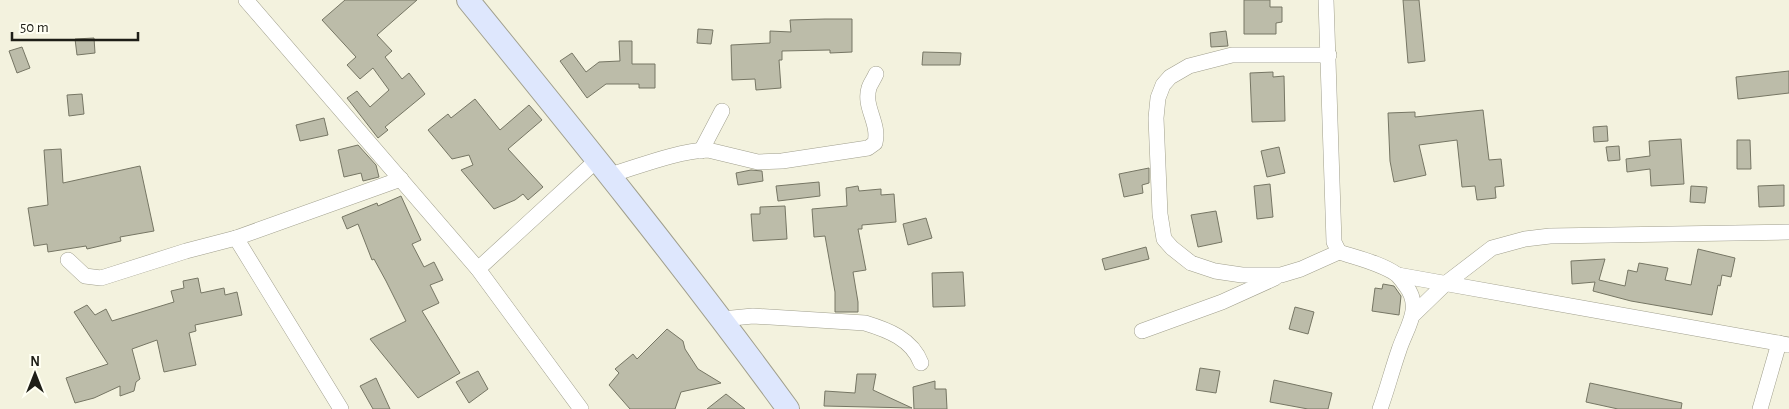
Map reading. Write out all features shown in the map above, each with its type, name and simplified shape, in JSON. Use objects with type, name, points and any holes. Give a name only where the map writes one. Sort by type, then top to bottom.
[{"type":"street","points":[[246,0],[478,269],[581,409]]},
{"type":"street","points":[[468,0],[604,167],[722,319],[788,409]]},
{"type":"street","points":[[1326,0],[1334,242],[1339,252]]},
{"type":"street","points":[[1281,275],[1242,275],[1215,272],[1191,263],[1164,239],[1160,214],[1158,170],[1156,118],[1158,98],[1163,85],[1170,77],[1189,66],[1212,60],[1232,55],[1329,55]]},
{"type":"street","points":[[478,269],[604,167],[662,159],[701,150],[758,162],[782,161],[868,148],[875,143],[877,131],[868,97],[869,88],[876,74]]},
{"type":"street","points":[[701,150],[722,111]]},
{"type":"street","points":[[68,260],[85,276],[101,278],[186,251],[236,238],[401,180]]},
{"type":"street","points":[[1414,314],[1445,284],[1492,248],[1525,239],[1550,236],[1789,232]]},
{"type":"street","points":[[236,238],[341,409]]},
{"type":"street","points":[[1142,331],[1222,302],[1281,275],[1301,269],[1339,252],[1385,268],[1398,275],[1784,344],[1760,409]]},
{"type":"street","points":[[1380,409],[1399,349],[1414,314],[1412,293],[1398,275]]},
{"type":"street","points":[[722,319],[753,316],[865,322],[878,326],[905,340],[913,348],[921,363]]},
{"type":"building","points":[[345,0],[417,0],[377,35],[392,51],[385,57],[402,79],[409,73],[425,94],[385,127],[388,130],[378,138],[347,98],[357,91],[370,107],[389,90],[373,68],[360,79],[347,65],[356,57],[322,20]]},
{"type":"building","points":[[1244,0],[1270,0],[1270,7],[1282,7],[1282,22],[1276,23],[1276,34],[1244,34]]},
{"type":"building","points":[[1403,0],[1419,0],[1425,61],[1408,63]]},
{"type":"building","points":[[852,19],[852,52],[830,53],[830,50],[782,51],[782,60],[779,60],[781,88],[756,90],[755,79],[732,80],[731,45],[770,43],[770,31],[791,32],[790,20]]},
{"type":"building","points":[[698,29],[713,30],[711,44],[697,43]]},
{"type":"building","points":[[1226,31],[1228,46],[1211,47],[1210,33]]},
{"type":"building","points":[[94,38],[95,53],[77,55],[75,39]]},
{"type":"building","points":[[619,41],[632,41],[632,64],[655,64],[655,88],[639,88],[639,84],[606,84],[587,98],[560,61],[572,53],[586,72],[599,62],[620,61]]},
{"type":"building","points":[[22,47],[30,68],[17,73],[9,51]]},
{"type":"building","points":[[923,52],[961,53],[960,65],[922,65]]},
{"type":"building","points":[[1789,71],[1789,93],[1738,99],[1736,77]]},
{"type":"building","points":[[1273,72],[1273,77],[1284,76],[1285,121],[1252,122],[1250,73]]},
{"type":"building","points":[[82,94],[84,114],[69,116],[67,95]]},
{"type":"building","points":[[475,99],[500,130],[529,105],[542,120],[508,149],[543,187],[528,200],[523,194],[515,200],[494,209],[461,170],[473,165],[469,155],[452,159],[428,130],[448,114],[451,118]]},
{"type":"building","points":[[1483,110],[1489,160],[1501,159],[1504,186],[1495,187],[1496,198],[1477,200],[1475,186],[1462,187],[1457,140],[1419,145],[1426,175],[1394,182],[1390,161],[1388,113],[1415,112],[1415,117]]},
{"type":"building","points":[[324,118],[328,135],[300,141],[296,125]]},
{"type":"building","points":[[1607,126],[1608,141],[1594,142],[1593,127]]},
{"type":"building","points":[[1681,139],[1684,184],[1651,186],[1650,169],[1627,172],[1626,159],[1650,156],[1649,141]]},
{"type":"building","points":[[1737,140],[1750,140],[1751,169],[1737,169]]},
{"type":"building","points":[[358,145],[376,165],[379,177],[363,181],[361,173],[344,177],[338,150]]},
{"type":"building","points":[[1619,146],[1620,160],[1608,161],[1606,147]]},
{"type":"building","points":[[1279,147],[1285,173],[1267,177],[1261,151]]},
{"type":"building","points":[[61,149],[63,183],[140,166],[154,231],[120,237],[121,241],[87,249],[86,246],[48,252],[47,244],[34,246],[28,208],[48,205],[44,150]]},
{"type":"building","points":[[1149,168],[1149,183],[1142,185],[1143,193],[1124,197],[1119,174]]},
{"type":"building","points":[[751,170],[762,171],[763,181],[738,185],[736,173]]},
{"type":"building","points":[[819,182],[820,196],[778,201],[776,186]]},
{"type":"building","points":[[1270,184],[1273,217],[1257,219],[1254,186]]},
{"type":"building","points":[[1784,185],[1784,206],[1759,207],[1758,186]]},
{"type":"building","points":[[858,186],[859,191],[881,189],[881,195],[894,194],[896,222],[862,225],[862,229],[858,229],[866,270],[853,272],[858,312],[835,312],[835,292],[825,236],[814,237],[812,209],[847,206],[846,188]]},
{"type":"building","points":[[1691,186],[1707,187],[1705,203],[1690,202]]},
{"type":"building","points":[[401,196],[421,240],[412,244],[424,267],[434,262],[443,280],[430,285],[439,303],[422,311],[460,373],[418,398],[370,339],[406,321],[374,259],[372,260],[358,224],[347,229],[342,217],[377,203],[378,206]]},
{"type":"building","points":[[785,206],[787,239],[753,241],[751,214],[760,214],[760,207]]},
{"type":"building","points":[[1216,211],[1222,242],[1198,247],[1191,215]]},
{"type":"building","points":[[926,218],[932,238],[908,245],[903,224]]},
{"type":"building","points":[[1146,247],[1149,259],[1105,270],[1102,259]]},
{"type":"building","points":[[1698,249],[1735,258],[1731,277],[1722,275],[1712,315],[1631,301],[1593,291],[1595,282],[1572,284],[1571,261],[1605,259],[1599,280],[1625,286],[1628,270],[1637,272],[1639,263],[1668,268],[1665,280],[1691,285]]},
{"type":"building","points":[[963,272],[965,306],[933,307],[932,273]]},
{"type":"building","points":[[198,278],[201,293],[224,288],[225,295],[237,292],[242,315],[195,325],[196,331],[189,333],[196,365],[164,372],[157,340],[132,349],[140,379],[136,382],[134,391],[120,396],[120,386],[94,398],[75,403],[66,378],[108,364],[74,312],[87,305],[95,315],[106,309],[112,321],[174,302],[171,291],[184,288],[183,281]]},
{"type":"building","points":[[1383,284],[1394,286],[1401,296],[1399,315],[1372,311],[1375,288],[1382,289]]},
{"type":"building","points":[[1295,307],[1314,312],[1308,334],[1289,329]]},
{"type":"building","points":[[667,329],[683,341],[685,349],[698,369],[721,383],[681,392],[675,409],[630,409],[609,385],[619,373],[615,369],[633,354],[637,359]]},
{"type":"building","points":[[1200,368],[1220,371],[1216,393],[1196,390]]},
{"type":"building","points":[[478,371],[488,389],[469,403],[456,382]]},
{"type":"building","points":[[857,374],[876,374],[873,390],[912,408],[824,406],[825,391],[855,393]]},
{"type":"building","points":[[376,378],[390,409],[373,409],[360,386]]},
{"type":"building","points":[[1274,380],[1332,393],[1328,409],[1308,409],[1270,402]]},
{"type":"building","points":[[935,381],[935,389],[946,389],[947,409],[914,409],[913,387]]},
{"type":"building","points":[[1590,383],[1682,403],[1681,409],[1618,409],[1586,402]]},
{"type":"building","points":[[726,394],[745,409],[707,409]]}]
